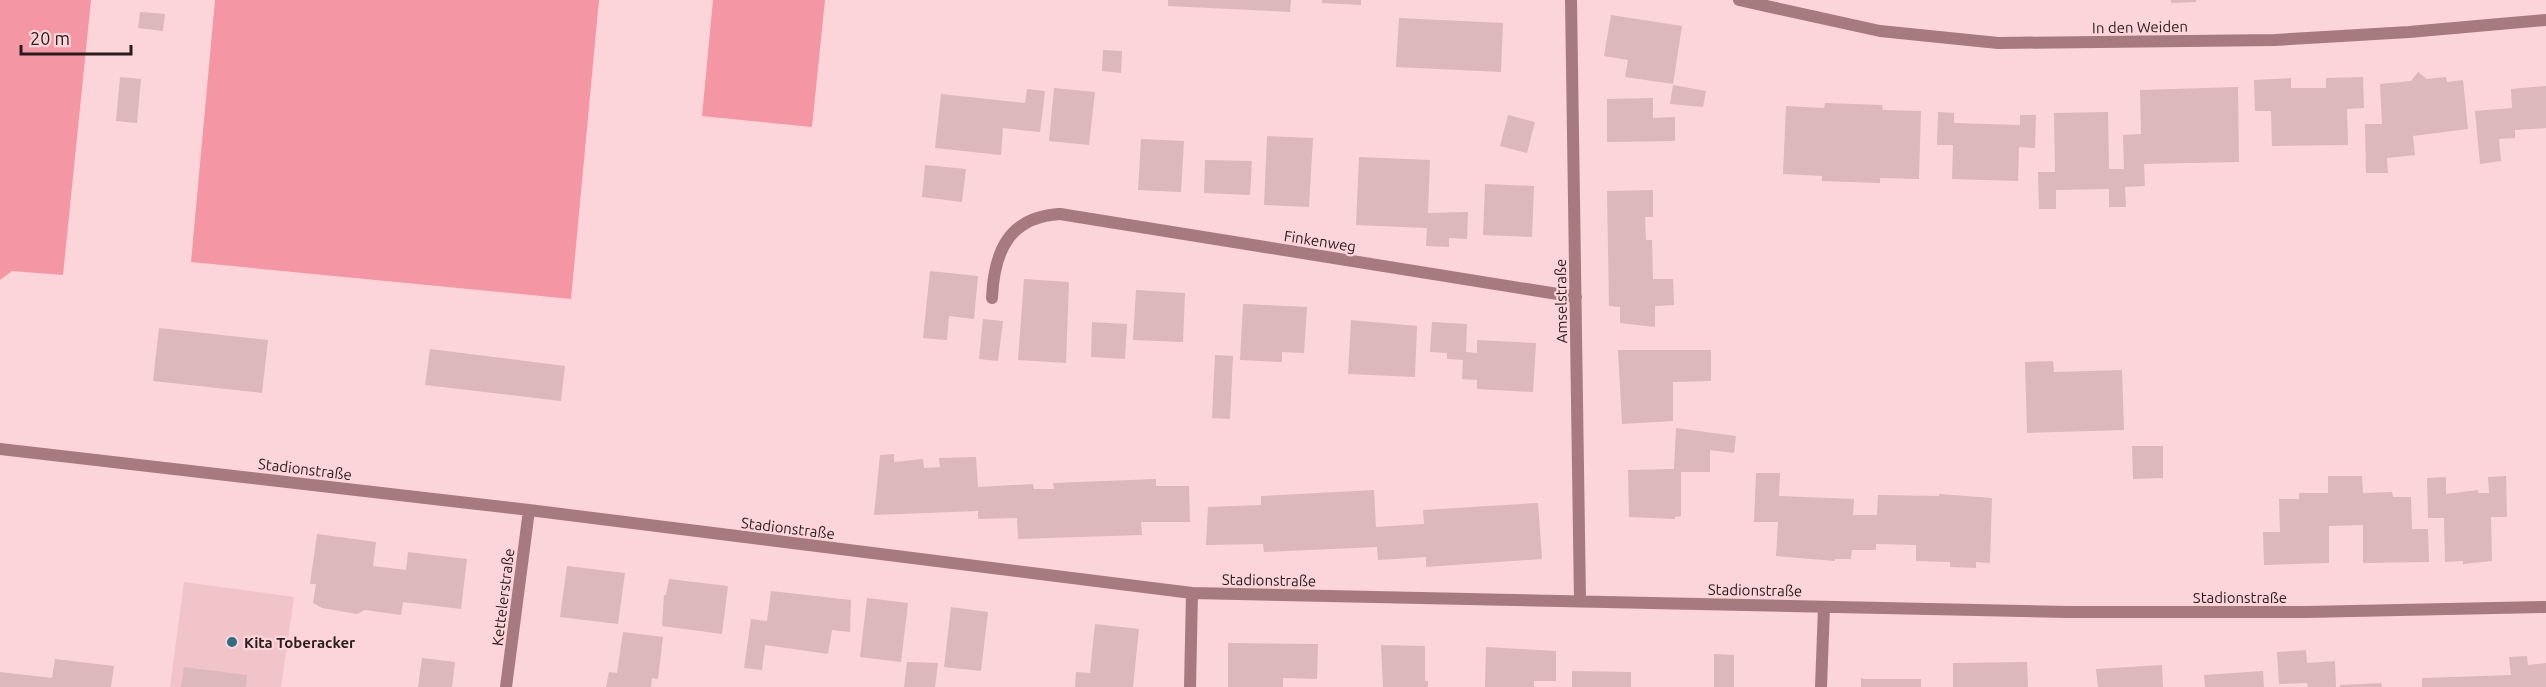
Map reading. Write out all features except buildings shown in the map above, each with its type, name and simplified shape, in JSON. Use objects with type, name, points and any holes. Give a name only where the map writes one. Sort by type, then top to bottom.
[{"type":"street","name":"Amselstraße","points":[[1570,0],[1580,601]]},
{"type":"street","name":"In den Weiden","points":[[1747,1],[1880,31],[1998,43],[2287,39],[2546,20]]},
{"type":"street","name":"Finkenweg","points":[[992,298],[998,256],[1009,237],[1031,220],[1044,215],[1060,214],[1576,297]]},
{"type":"street","name":"Stadionstraße","points":[[0,449],[529,510],[1192,593],[2188,613],[2546,607]]},
{"type":"street","name":"Kettelerstraße","points":[[506,687],[529,510]]},
{"type":"street","points":[[1190,687],[1192,593]]},
{"type":"street","points":[[1821,687],[1824,607]]},
{"type":"shaded area","points":[[0,0],[91,0],[63,275],[12,271],[0,280]]},
{"type":"shaded area","points":[[215,0],[599,0],[571,299],[191,262]]},
{"type":"shaded area","points":[[713,0],[825,0],[812,127],[702,116]]},
{"type":"shaded area","name":"Kita Toberacker","points":[[184,582],[294,597],[281,687],[170,687]]},
{"type":"place","name":"Kita Toberacker","points":[[232,642]]}]
